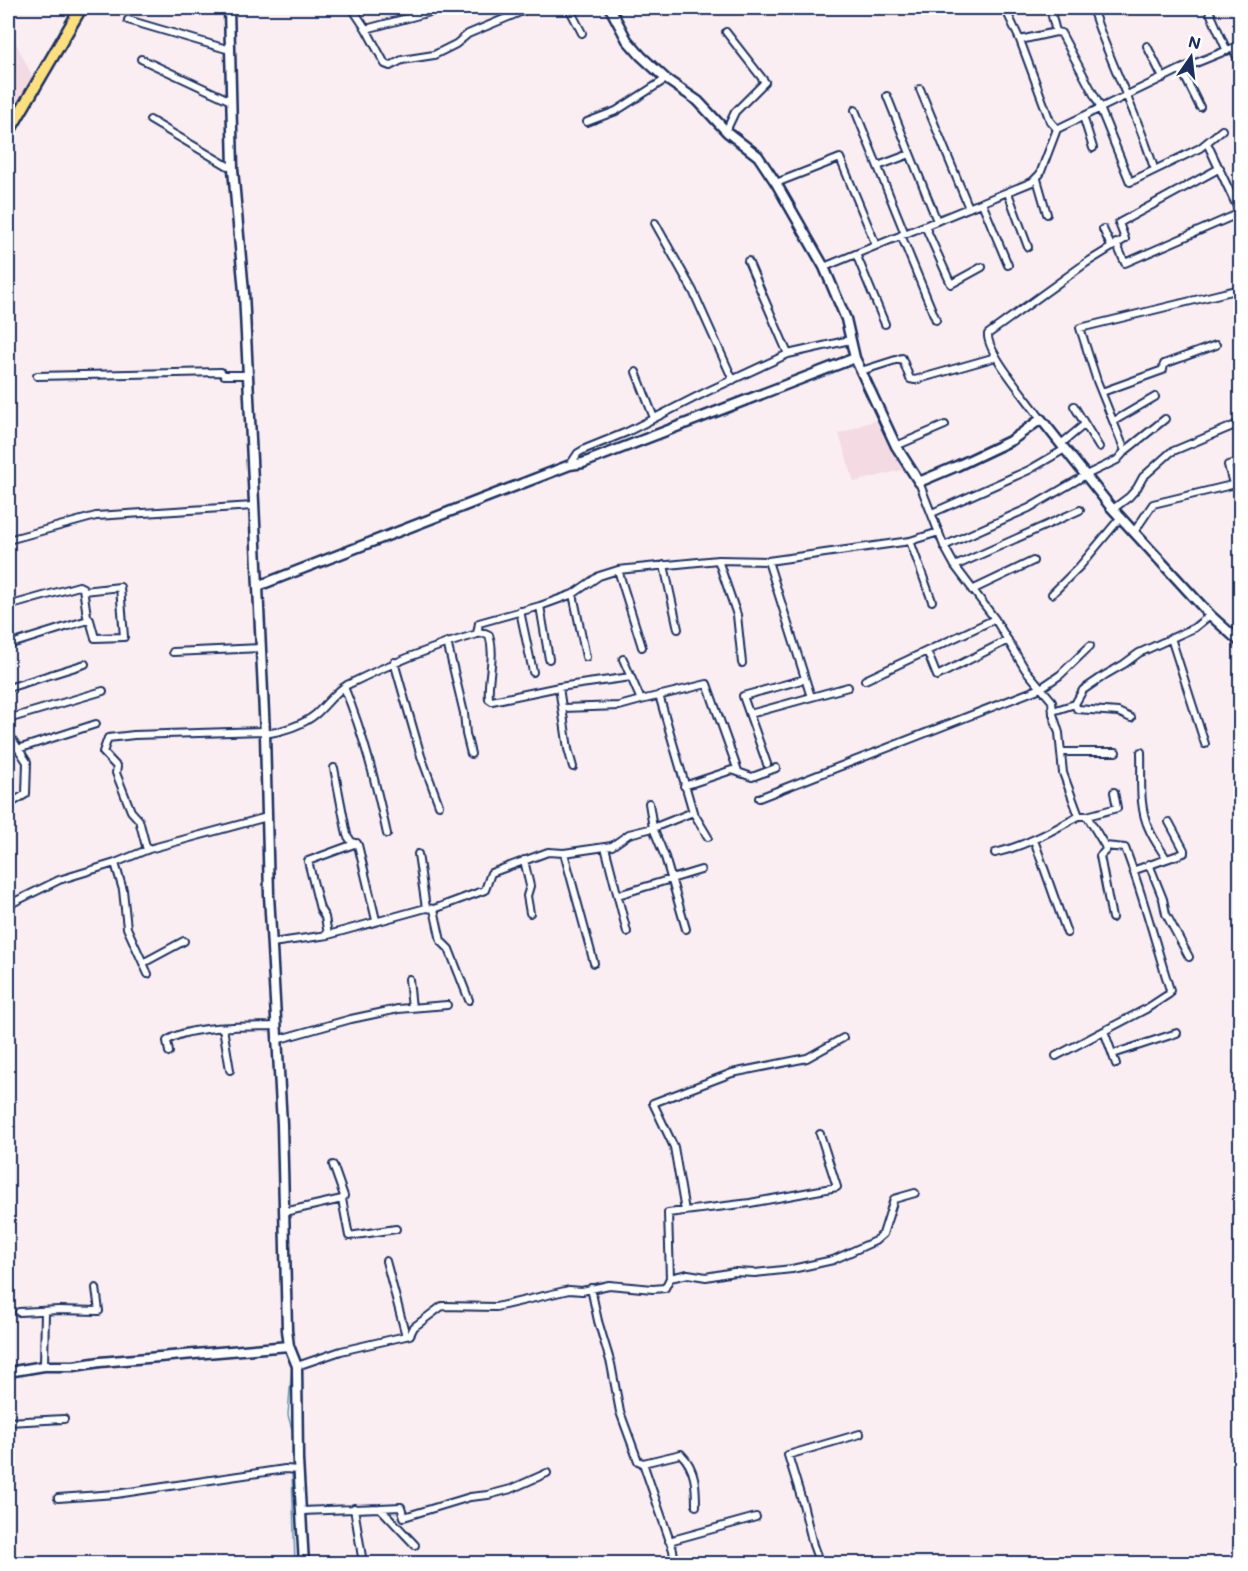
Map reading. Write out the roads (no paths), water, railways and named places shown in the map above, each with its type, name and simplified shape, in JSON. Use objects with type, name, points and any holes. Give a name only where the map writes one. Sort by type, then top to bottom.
[{"type":"highway","points":[[8,134],[81,8]]},
{"type":"street","points":[[229,8],[233,169],[244,292],[265,733],[275,1026],[282,1124],[287,1330],[289,1346],[297,1366],[298,1470],[304,1563]]},
{"type":"street","points":[[352,8],[385,64],[390,66],[402,60],[434,55],[456,44],[468,34],[530,8]]},
{"type":"street","points":[[569,8],[582,33]]},
{"type":"street","points":[[610,8],[627,40],[666,79],[698,101],[726,131],[758,156],[824,267],[846,319],[855,358],[896,446],[919,482],[944,546],[955,566],[995,619],[1025,669],[1052,701],[1064,773],[1083,816],[1105,846],[1106,850],[1100,856],[1112,918]]},
{"type":"street","points":[[1005,8],[1020,40],[1050,120],[1057,129]]},
{"type":"street","points":[[1050,8],[1056,32]]},
{"type":"street","points":[[1092,8],[1101,37],[1141,128],[1153,165]]},
{"type":"street","points":[[1208,8],[1240,64]]},
{"type":"street","points":[[366,29],[435,10]]},
{"type":"street","points":[[128,20],[230,51]]},
{"type":"street","points":[[726,32],[765,82],[735,112],[726,131]]},
{"type":"street","points":[[1020,40],[1056,32],[1061,33],[1100,108],[1130,182],[1207,143],[1222,130]]},
{"type":"street","points":[[1047,214],[1037,179],[1057,129],[1181,69],[1240,45]]},
{"type":"street","points":[[1147,46],[1163,78]]},
{"type":"street","points":[[141,59],[231,101]]},
{"type":"street","points":[[1181,69],[1200,107]]},
{"type":"street","points":[[587,122],[616,111],[666,79]]},
{"type":"street","points":[[920,88],[969,208]]},
{"type":"street","points":[[888,96],[938,220]]},
{"type":"street","points":[[855,110],[936,320]]},
{"type":"street","points":[[1083,116],[1093,148]]},
{"type":"street","points":[[150,120],[233,169]]},
{"type":"street","points":[[1103,229],[1125,263],[1240,213],[1207,143]]},
{"type":"street","points":[[878,166],[910,154]]},
{"type":"street","points":[[776,183],[840,158],[876,245]]},
{"type":"street","points":[[1220,168],[1119,223],[1126,238],[988,334],[987,340],[996,357],[1041,419],[1113,509],[1210,615],[1240,642]]},
{"type":"street","points":[[824,267],[1008,193],[1037,179]]},
{"type":"street","points":[[1008,193],[1028,247]]},
{"type":"street","points":[[982,203],[1008,265]]},
{"type":"street","points":[[655,223],[693,291],[734,380]]},
{"type":"street","points":[[925,226],[951,284],[982,267]]},
{"type":"street","points":[[856,254],[885,324]]},
{"type":"street","points":[[748,261],[788,354]]},
{"type":"street","points":[[1125,450],[1080,328],[1236,290]]},
{"type":"street","points":[[570,465],[578,453],[788,354],[850,340]]},
{"type":"street","points":[[1102,392],[1137,381],[1163,369],[1164,364],[1216,345]]},
{"type":"street","points":[[861,371],[902,358],[910,379],[915,380],[996,357]]},
{"type":"street","points":[[258,586],[855,358]]},
{"type":"street","points":[[37,376],[221,372],[224,375],[248,375]]},
{"type":"street","points":[[636,372],[654,418]]},
{"type":"street","points":[[1114,421],[1155,397]]},
{"type":"street","points":[[1074,406],[1099,447]]},
{"type":"street","points":[[919,482],[1012,440],[1041,419]]},
{"type":"street","points":[[944,546],[1029,508],[1117,460],[1125,450],[1165,419]]},
{"type":"street","points":[[1113,509],[1129,496],[1143,477],[1171,452],[1240,423]]},
{"type":"street","points":[[932,513],[1029,470],[1063,447],[1085,424]]},
{"type":"street","points":[[896,446],[945,425]]},
{"type":"street","points":[[1134,532],[1153,504],[1237,483],[1228,465],[1240,462]]},
{"type":"street","points":[[8,540],[96,516],[253,506]]},
{"type":"street","points":[[955,566],[1080,510]]},
{"type":"street","points":[[1052,594],[1080,566],[1121,517]]},
{"type":"street","points":[[477,634],[479,623],[573,594],[599,576],[618,570],[718,560],[768,561],[910,541],[939,532]]},
{"type":"street","points":[[910,541],[932,601]]},
{"type":"street","points":[[718,560],[737,615],[742,663]]},
{"type":"street","points":[[768,561],[811,697]]},
{"type":"street","points":[[972,590],[1033,561]]},
{"type":"street","points":[[663,565],[678,629]]},
{"type":"street","points":[[618,570],[642,647]]},
{"type":"street","points":[[8,606],[79,586],[84,591],[88,620],[90,620],[94,638],[124,637],[120,587],[84,591]]},
{"type":"street","points":[[573,594],[586,657]]},
{"type":"street","points":[[540,606],[549,659]]},
{"type":"street","points":[[520,611],[533,672]]},
{"type":"street","points":[[1053,711],[1075,704],[1083,690],[1139,653],[1194,628],[1210,615]]},
{"type":"street","points":[[865,680],[995,619]]},
{"type":"street","points":[[8,645],[88,620]]},
{"type":"street","points":[[147,850],[139,820],[131,812],[116,772],[117,767],[103,752],[108,738],[134,735],[265,733],[293,726],[314,716],[345,687],[394,663],[447,642],[485,633],[489,635],[491,641],[492,669],[489,699],[492,701],[560,687],[631,677]]},
{"type":"street","points":[[1171,638],[1205,744]]},
{"type":"street","points":[[927,651],[937,676],[1008,640]]},
{"type":"street","points":[[447,642],[471,754]]},
{"type":"street","points":[[759,798],[1041,688],[1060,675],[1090,646]]},
{"type":"street","points":[[173,652],[261,648]]},
{"type":"street","points":[[622,659],[641,700]]},
{"type":"street","points":[[394,663],[421,756],[439,804]]},
{"type":"street","points":[[8,688],[85,664]]},
{"type":"street","points":[[767,764],[742,696],[805,679]]},
{"type":"street","points":[[563,708],[619,706],[707,684],[738,771]]},
{"type":"street","points":[[345,687],[361,729],[387,834]]},
{"type":"street","points":[[560,687],[568,749],[573,767]]},
{"type":"street","points":[[750,714],[848,687]]},
{"type":"street","points":[[8,719],[103,692]]},
{"type":"street","points":[[659,695],[684,786],[693,812],[708,837]]},
{"type":"street","points":[[1075,704],[1077,709],[1118,712],[1131,718]]},
{"type":"street","points":[[18,748],[96,724]]},
{"type":"street","points":[[8,733],[27,762],[26,794],[8,805]]},
{"type":"street","points":[[1062,752],[1116,752]]},
{"type":"street","points":[[1141,752],[1144,815],[1148,828],[1166,858]]},
{"type":"street","points":[[334,768],[347,835],[351,841],[357,843]]},
{"type":"street","points":[[684,786],[732,770],[752,777],[776,768]]},
{"type":"street","points":[[995,853],[1015,848],[1083,816],[1117,808],[1114,792]]},
{"type":"street","points":[[649,803],[653,828],[665,857],[686,929]]},
{"type":"street","points":[[272,943],[327,935],[376,920],[426,908],[434,909],[486,890],[491,873],[524,860],[548,852],[564,853],[612,846],[629,834],[653,828],[693,812]]},
{"type":"street","points":[[8,905],[59,879],[114,863],[147,850],[267,817]]},
{"type":"street","points":[[1135,870],[1184,851],[1169,822]]},
{"type":"street","points":[[1034,840],[1067,933]]},
{"type":"street","points":[[357,843],[376,920]]},
{"type":"street","points":[[327,935],[325,917],[320,909],[308,861],[357,843]]},
{"type":"street","points":[[1056,1056],[1146,1009],[1170,992],[1135,870],[1125,848],[1105,846]]},
{"type":"street","points":[[604,847],[627,932]]},
{"type":"street","points":[[564,853],[594,963]]},
{"type":"street","points":[[418,854],[426,908]]},
{"type":"street","points":[[524,860],[530,886],[527,896],[530,913]]},
{"type":"street","points":[[114,863],[123,890],[127,928],[148,974]]},
{"type":"street","points":[[1149,864],[1166,914],[1190,957]]},
{"type":"street","points":[[618,895],[701,870]]},
{"type":"street","points":[[434,909],[441,941],[449,949],[469,1000]]},
{"type":"street","points":[[143,963],[184,941]]},
{"type":"street","points":[[409,979],[412,1008]]},
{"type":"street","points":[[276,1040],[351,1019],[412,1008],[447,1005]]},
{"type":"street","points":[[169,1052],[166,1045],[169,1039],[185,1033],[223,1028],[275,1026]]},
{"type":"street","points":[[223,1028],[230,1070]]},
{"type":"street","points":[[1104,1031],[1116,1064]]},
{"type":"street","points":[[1113,1054],[1177,1033]]},
{"type":"street","points":[[685,1210],[674,1147],[653,1103],[732,1073],[807,1058],[843,1038]]},
{"type":"street","points":[[297,1366],[340,1351],[410,1335],[414,1327],[442,1306],[496,1306],[569,1290],[582,1291],[622,1285],[653,1289],[665,1288],[670,1278],[668,1213],[750,1203],[837,1187],[820,1134]]},
{"type":"street","points":[[333,1165],[344,1196],[342,1199],[349,1236],[396,1229]]},
{"type":"street","points":[[670,1278],[688,1274],[706,1276],[734,1272],[755,1274],[833,1260],[883,1234],[894,1198],[915,1193]]},
{"type":"street","points":[[284,1212],[342,1199]]},
{"type":"street","points":[[386,1261],[406,1336]]},
{"type":"street","points":[[18,1312],[99,1311],[96,1288]]},
{"type":"street","points":[[591,1288],[611,1364],[620,1412],[638,1461],[643,1463],[681,1454],[687,1460],[696,1482],[696,1506]]},
{"type":"street","points":[[44,1366],[45,1311]]},
{"type":"street","points":[[8,1372],[44,1366],[74,1366],[289,1346]]},
{"type":"street","points":[[8,1422],[64,1419]]},
{"type":"street","points":[[820,1563],[788,1455],[860,1434]]},
{"type":"street","points":[[643,1463],[673,1550],[675,1563]]},
{"type":"street","points":[[58,1498],[116,1494],[285,1469],[298,1470]]},
{"type":"street","points":[[301,1511],[401,1507],[404,1516],[470,1497],[488,1496],[511,1489],[547,1473]]},
{"type":"street","points":[[354,1508],[362,1557]]},
{"type":"street","points":[[380,1508],[415,1545]]},
{"type":"street","points":[[669,1541],[756,1517]]},
{"type":"waterway","points":[[214,1356],[252,1355],[266,1352]]},
{"type":"waterway","points":[[98,1366],[138,1363]]},
{"type":"waterway","points":[[292,1364],[288,1415],[293,1433],[292,1465]]},
{"type":"waterway","points":[[8,1376],[18,1374]]},
{"type":"waterway","points":[[292,1474],[295,1564]]}]
